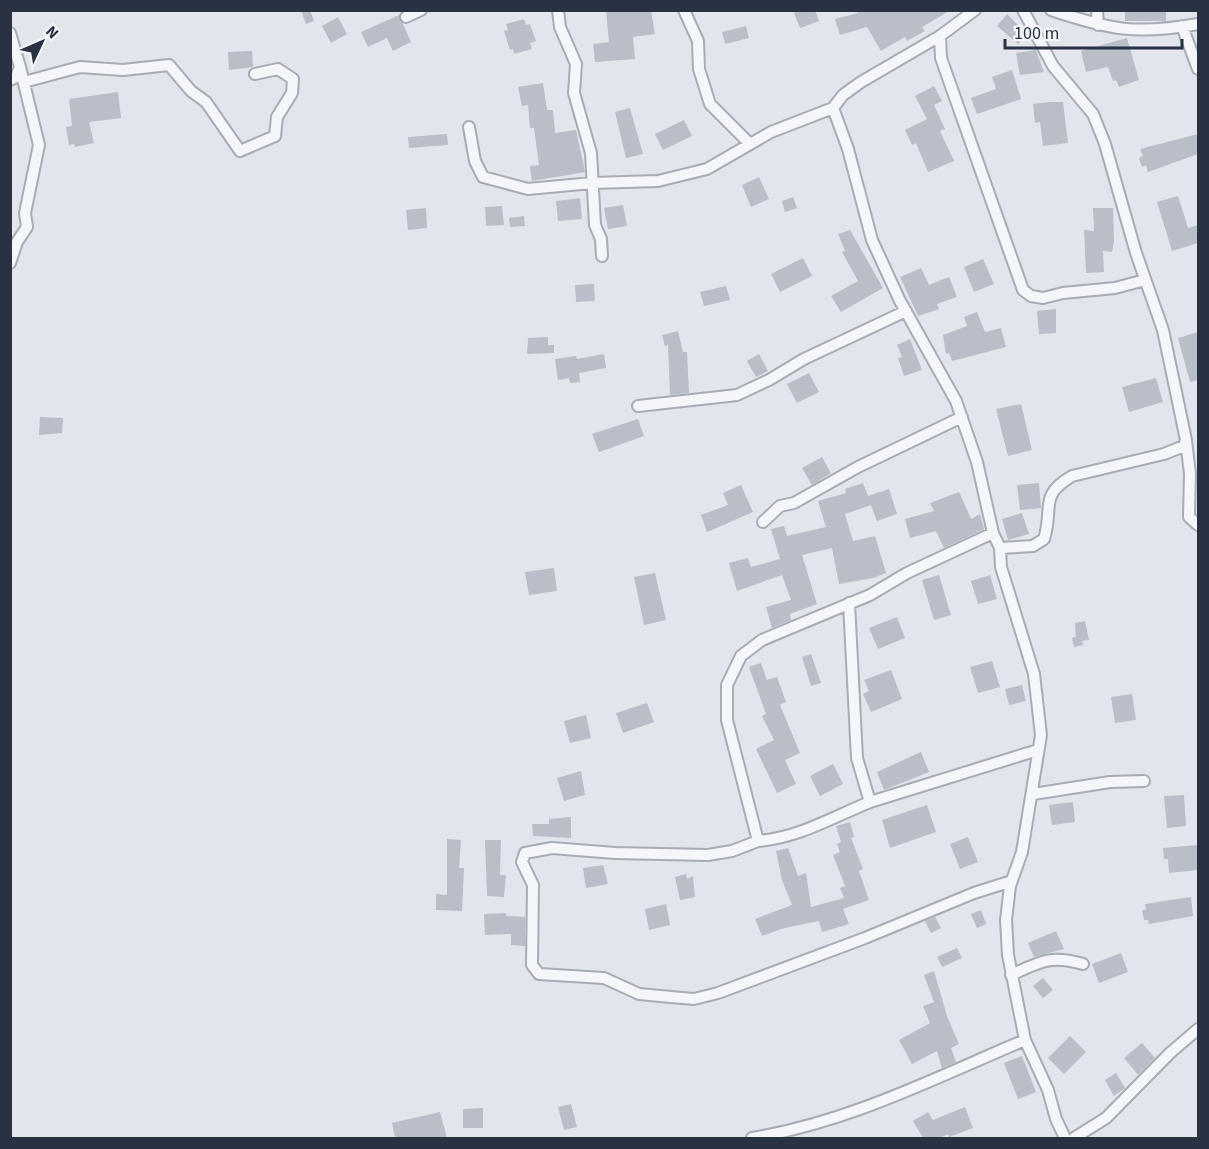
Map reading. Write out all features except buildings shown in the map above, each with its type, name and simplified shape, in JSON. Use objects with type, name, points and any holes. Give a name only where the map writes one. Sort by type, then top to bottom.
[{"type":"street","points":[[406,17],[421,10]]},
{"type":"street","points":[[558,10],[560,27],[576,64],[574,93],[591,153],[596,225],[601,239],[602,256]]},
{"type":"street","points":[[684,10],[698,41],[699,69],[710,104],[750,144]]},
{"type":"street","points":[[469,127],[475,161],[483,177],[528,189],[592,183],[658,181],[707,169],[771,132],[833,108],[843,95],[861,82],[940,36],[975,10]]},
{"type":"street","points":[[1023,10],[1053,66],[1093,114],[1105,144],[1165,340],[1186,440],[1190,474],[1189,517],[1198,525]]},
{"type":"street","points":[[1052,10],[1113,29],[1143,31],[1198,24]]},
{"type":"street","points":[[1097,10],[1098,25]]},
{"type":"street","points":[[1182,26],[1198,69]]},
{"type":"street","points":[[10,33],[39,146],[25,213],[27,227],[17,242],[10,263]]},
{"type":"street","points":[[940,36],[941,58],[1023,290],[1031,296],[1043,298],[1062,293],[1116,288],[1145,280]]},
{"type":"street","points":[[24,82],[80,67],[123,70],[169,64],[192,91],[206,102],[240,151],[274,136],[277,117],[292,93],[293,79],[278,69],[255,74]]},
{"type":"street","points":[[10,80],[16,77],[20,67]]},
{"type":"street","points":[[833,108],[848,149],[872,240],[906,311],[956,401],[962,417],[977,462],[993,533],[999,548],[1001,567],[1034,674],[1041,735],[1033,794],[1022,852],[1012,880],[1006,920],[1011,975],[1025,1040],[1048,1090],[1056,1119],[1065,1138]]},
{"type":"street","points":[[638,406],[737,395],[769,380],[804,359],[906,311]]},
{"type":"street","points":[[763,522],[780,506],[794,503],[858,467],[962,417]]},
{"type":"street","points":[[999,548],[1033,546],[1044,539],[1050,495],[1059,483],[1072,476],[1164,454],[1184,446],[1186,440]]},
{"type":"street","points":[[758,841],[727,720],[727,685],[741,656],[762,640],[849,603],[993,533]]},
{"type":"street","points":[[849,603],[856,758],[870,802]]},
{"type":"street","points":[[1012,880],[974,892],[865,938],[718,993],[694,999],[639,994],[604,978],[538,974],[532,965],[533,885],[522,862],[525,853],[552,848],[646,855],[708,855],[732,851],[758,841],[775,840],[796,833],[870,802],[1038,750]]},
{"type":"street","points":[[1033,794],[1110,782],[1144,781]]},
{"type":"street","points":[[1011,975],[1049,958],[1064,958],[1083,964]]},
{"type":"street","points":[[1074,1138],[1106,1118],[1170,1053],[1198,1029]]},
{"type":"street","points":[[752,1138],[805,1128],[855,1113],[1025,1040]]}]
